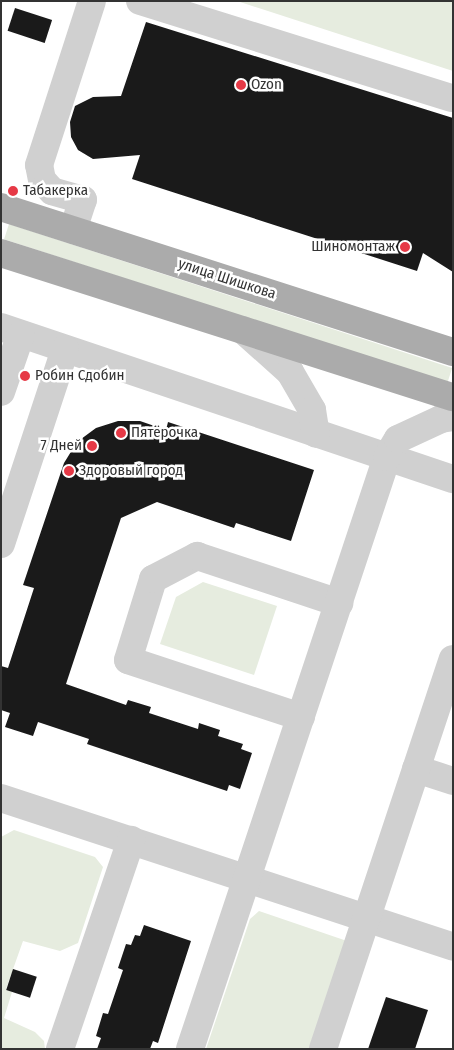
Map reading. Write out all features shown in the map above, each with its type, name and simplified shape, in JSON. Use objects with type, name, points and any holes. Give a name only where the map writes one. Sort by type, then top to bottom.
[{"type":"main road","name":"улица Шишкова","points":[[1,207],[453,352]]},
{"type":"main road","points":[[1,253],[453,397]]},
{"type":"street","points":[[73,230],[83,200],[52,191],[42,180],[39,165],[92,1]]},
{"type":"street","points":[[140,1],[451,98]]},
{"type":"street","points":[[1,392],[11,330],[453,479]]},
{"type":"street","points":[[243,330],[290,372],[312,410],[316,434]]},
{"type":"street","points":[[426,344],[453,336]]},
{"type":"street","points":[[1,544],[65,349]]},
{"type":"street","points":[[190,1049],[388,457],[398,439],[441,418],[453,417]]},
{"type":"street","points":[[301,717],[128,660],[154,579],[197,556],[339,603]]},
{"type":"street","points":[[323,1049],[453,659]]},
{"type":"street","points":[[416,770],[453,781]]},
{"type":"street","points":[[1,798],[453,947]]},
{"type":"street","points":[[60,1049],[131,840]]},
{"type":"shaded area","points":[[237,1],[453,1],[453,71]]},
{"type":"shaded area","points":[[9,224],[452,368],[447,383],[4,239]]},
{"type":"shaded area","points":[[203,582],[277,606],[254,675],[160,644],[176,597]]},
{"type":"shaded area","points":[[14,830],[95,857],[103,867],[78,943],[60,951],[23,941],[6,989],[12,992],[4,1018],[35,1032],[44,1041],[45,1049],[1,1049],[1,837]]},
{"type":"shaded area","points":[[259,911],[347,941],[316,1049],[206,1049],[250,919]]},
{"type":"building","points":[[15,8],[52,20],[45,43],[8,31]]},
{"type":"building","points":[[146,22],[453,118],[453,272],[423,253],[417,271],[132,179],[140,155],[93,159],[78,150],[71,137],[70,122],[75,106],[93,97],[121,96]]},
{"type":"building","points":[[118,421],[140,421],[166,430],[168,422],[314,470],[291,541],[236,523],[234,528],[157,502],[121,518],[66,684],[126,705],[128,700],[151,707],[149,713],[198,729],[199,723],[220,730],[218,736],[243,744],[241,749],[252,753],[240,789],[229,785],[227,791],[87,744],[89,739],[38,722],[33,736],[5,727],[10,713],[1,710],[1,666],[8,668],[34,588],[23,585],[64,463],[77,442],[96,428]]},
{"type":"building","points":[[144,925],[191,941],[158,1043],[153,1041],[150,1049],[97,1049],[101,1038],[96,1036],[103,1013],[108,1014],[123,970],[118,968],[126,944],[131,945],[135,935],[140,936]]},
{"type":"building","points":[[13,969],[37,977],[30,998],[6,990]]},
{"type":"building","points":[[386,997],[428,1010],[415,1049],[368,1049]]},
{"type":"place","name":"Ozon","points":[[241,85]]},
{"type":"place","name":"Табакерка","points":[[13,191]]},
{"type":"place","name":"Шиномонтаж","points":[[405,247]]},
{"type":"place","name":"Робин Сдобин","points":[[25,376]]},
{"type":"place","name":"Пятёрочка","points":[[121,433]]},
{"type":"place","name":"7 Дней","points":[[92,446]]},
{"type":"place","name":"Здоровый город","points":[[69,471]]}]
